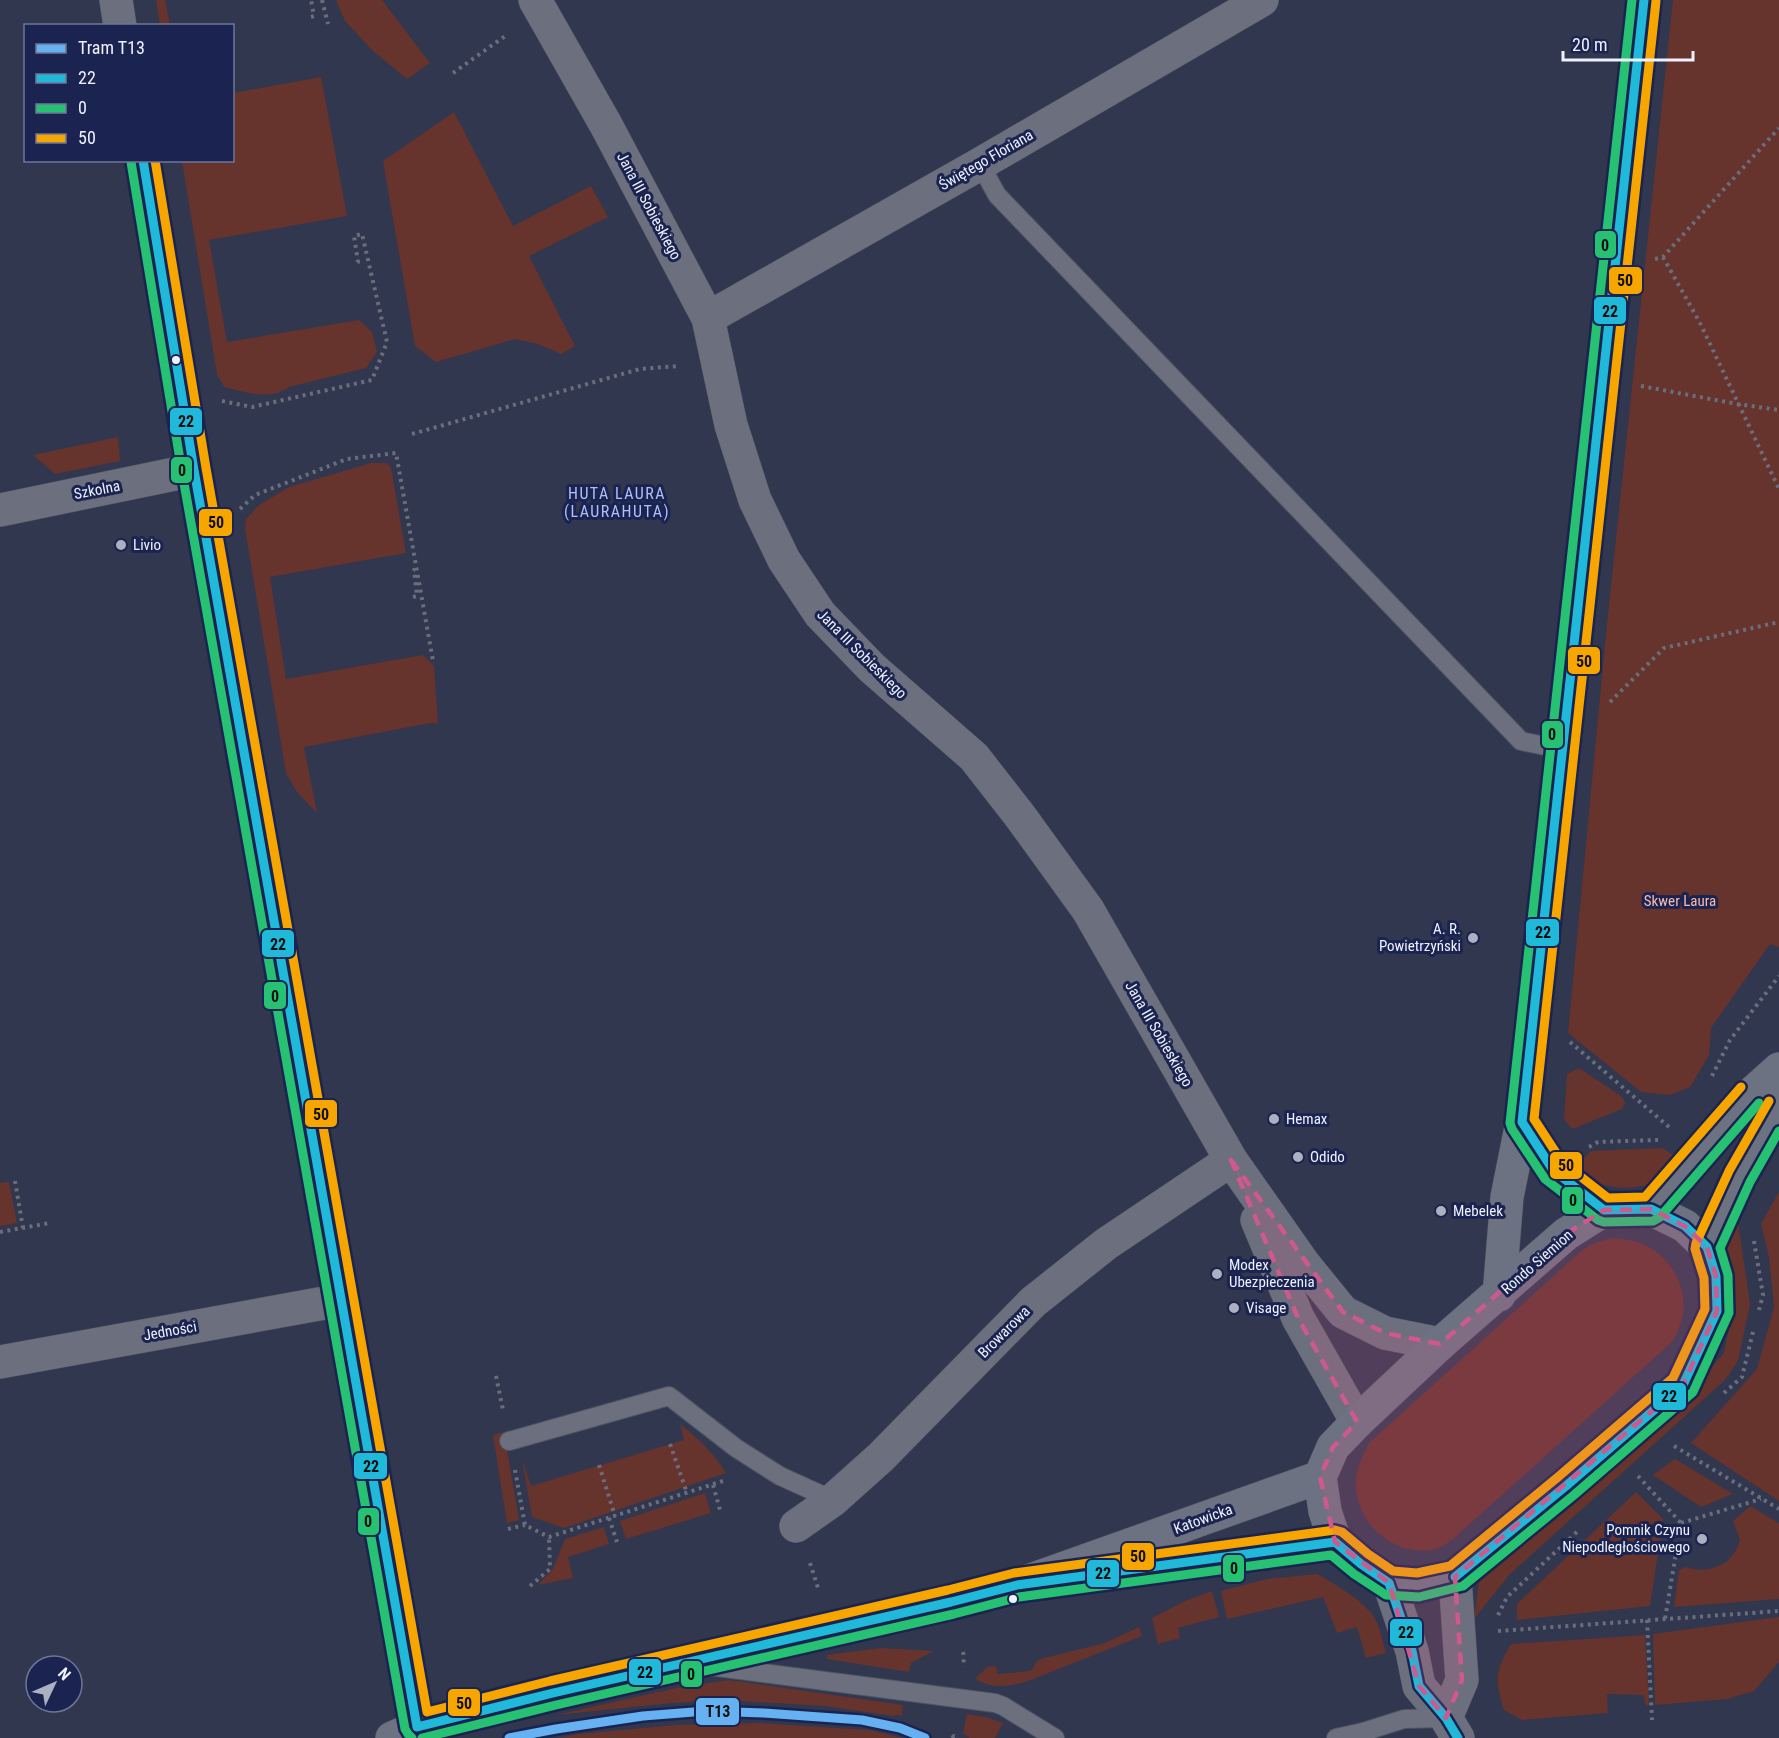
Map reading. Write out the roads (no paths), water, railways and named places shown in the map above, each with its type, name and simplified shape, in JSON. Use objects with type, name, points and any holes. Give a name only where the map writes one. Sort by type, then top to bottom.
[{"type":"main road","points":[[1499,1295],[1507,1197],[1522,1122],[1564,750],[1644,0]]},
{"type":"main road","points":[[1651,1209],[1749,1096],[1779,1069]]},
{"type":"main road","points":[[1707,1247],[1739,1177],[1779,1107]]},
{"type":"main road","points":[[1320,1477],[1325,1511],[1335,1542],[1361,1564],[1389,1583],[1418,1586],[1455,1578],[1683,1385],[1717,1311],[1716,1276],[1707,1247],[1685,1226],[1651,1209],[1604,1210],[1552,1170],[1522,1122]]},
{"type":"main road","name":"Rondo Siemion","points":[[1320,1477],[1333,1447],[1357,1422],[1440,1344],[1499,1295],[1566,1234],[1604,1210]]},
{"type":"main road","name":"Katowicka","points":[[1017,1586],[1320,1477]]},
{"type":"main road","name":"Katowicka","points":[[409,1734],[553,1693],[1017,1586],[1335,1542]]},
{"type":"street","points":[[116,0],[120,24]]},
{"type":"street","name":"Świętego Floriana","points":[[708,318],[980,164],[1262,0]]},
{"type":"street","name":"Jana III Sobieskiego","points":[[539,7],[606,125],[708,318],[731,425],[755,500],[784,560],[820,614],[872,668],[974,758],[1020,816],[1088,910],[1232,1160],[1304,1264],[1343,1312],[1385,1333],[1440,1344]]},
{"type":"street","points":[[143,162],[194,470],[341,1300],[409,1734]]},
{"type":"street","name":"Szkolna","points":[[0,510],[194,470]]},
{"type":"street","name":"Jana III Sobieskiego","points":[[1232,1160],[1298,1318],[1357,1422]]},
{"type":"street","name":"Browarowa","points":[[796,1526],[833,1500],[881,1456],[1034,1302],[1106,1244],[1232,1160]]},
{"type":"street","name":"Jedności","points":[[0,1362],[341,1300]]},
{"type":"street","points":[[1452,1728],[1461,1680],[1455,1578]]},
{"type":"street","points":[[1389,1583],[1412,1651],[1419,1686],[1452,1728]]},
{"type":"lane","points":[[980,164],[997,195],[1521,741],[1564,750]]},
{"type":"lane","points":[[509,1441],[669,1396],[736,1448],[780,1476],[833,1500]]},
{"type":"lane","points":[[687,1663],[983,1701],[1003,1706],[1055,1738]]},
{"type":"lane","points":[[1336,1738],[1404,1719],[1452,1728]]},
{"type":"tram line","name":"T13","points":[[509,1738],[643,1716],[706,1711],[862,1720],[900,1728],[925,1738]]},
{"type":"place","name":"Livio","points":[[121,545]]},
{"type":"place","name":"A. R. Powietrzyński","points":[[1473,938]]},
{"type":"place","name":"Hemax","points":[[1274,1119]]},
{"type":"place","name":"Odido","points":[[1298,1157]]},
{"type":"place","name":"Mebelek","points":[[1441,1211]]},
{"type":"place","name":"Modex Ubezpieczenia","points":[[1217,1274]]},
{"type":"place","name":"Visage","points":[[1234,1308]]},
{"type":"place","name":"Pomnik Czynu Niepodległościowego","points":[[1702,1539]]},
{"type":"district","name":"HUTA LAURA (LAURAHUTA)","points":[[617,502]]},
{"type":"park label","name":"Skwer Laura","points":[[1680,901]]}]
